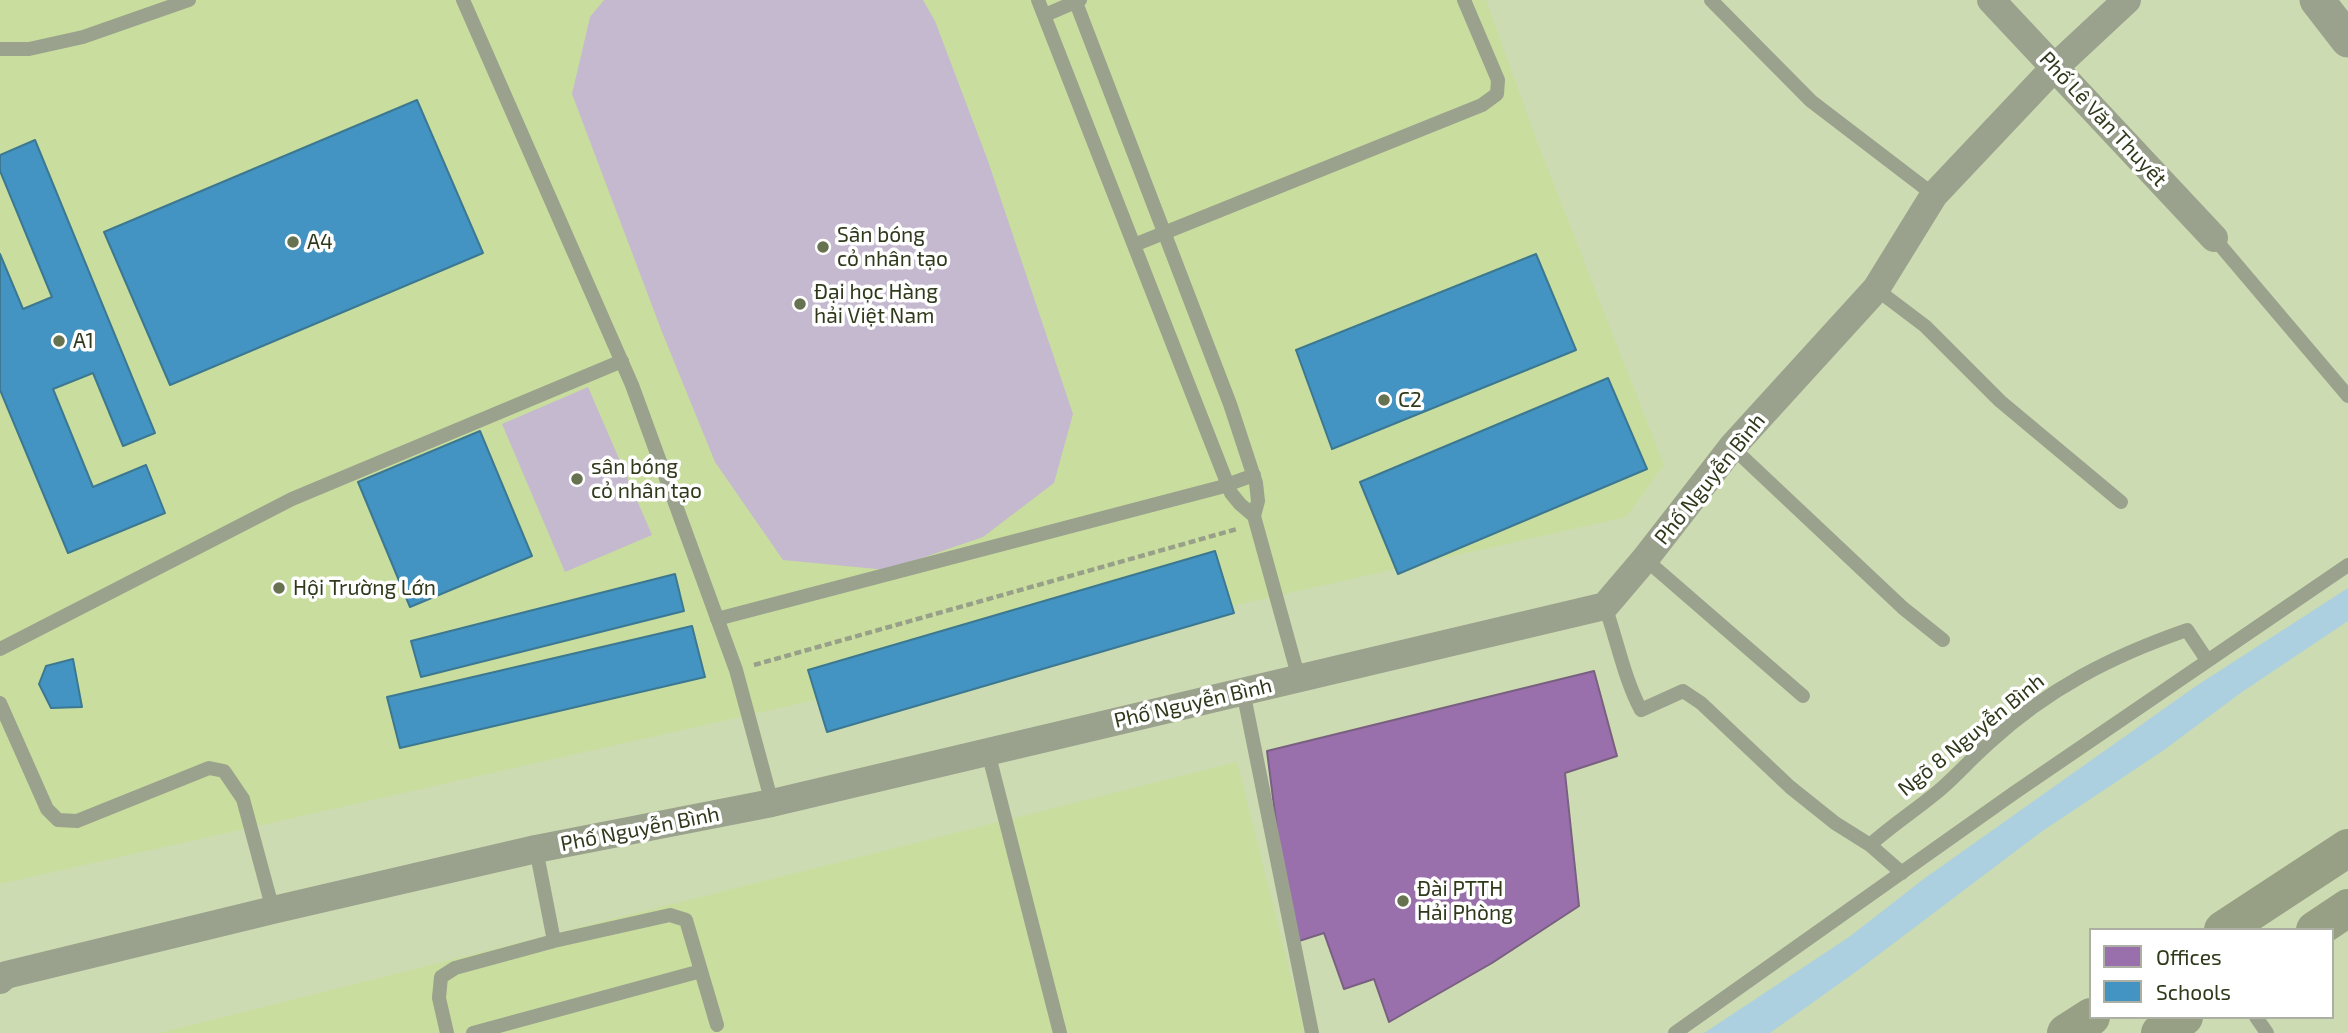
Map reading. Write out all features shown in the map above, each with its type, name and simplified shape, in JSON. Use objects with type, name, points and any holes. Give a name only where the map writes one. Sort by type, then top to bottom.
[{"type":"highway","points":[[2226,928],[2348,848]]},
{"type":"highway","points":[[2318,928],[2348,908]]},
{"type":"highway","points":[[2066,1033],[2089,1018]]},
{"type":"highway","points":[[2160,1033],[2181,1019]]},
{"type":"street","name":"Phố Lê Văn Thuyết","points":[[1992,0],[2214,238]]},
{"type":"street","name":"Phố Nguyễn Bình","points":[[0,980],[6,975],[273,910],[536,849],[772,803],[1605,606],[1732,447],[1876,289],[1934,195],[2054,68],[2127,0]]},
{"type":"street","points":[[2317,0],[2348,40]]},
{"type":"lane","points":[[0,49],[29,50],[83,37],[189,0]]},
{"type":"lane","points":[[463,0],[622,361],[736,670],[772,803]]},
{"type":"lane","points":[[1038,0],[1224,486],[1254,516]]},
{"type":"lane","points":[[1134,245],[1482,106],[1497,94],[1498,80],[1464,0]]},
{"type":"lane","points":[[1711,0],[1811,101],[1934,195]]},
{"type":"lane","points":[[1045,15],[1077,1],[1230,404],[1254,475],[1258,501],[1254,516],[1298,679]]},
{"type":"lane","points":[[2214,238],[2348,396]]},
{"type":"lane","points":[[1876,289],[1925,326],[2000,401],[2121,502]]},
{"type":"lane","points":[[0,649],[292,499],[622,361]]},
{"type":"lane","points":[[1732,447],[1903,608],[1943,640]]},
{"type":"lane","points":[[717,619],[1224,486],[1254,475]]},
{"type":"lane","points":[[1645,559],[1803,696]]},
{"type":"lane","points":[[1675,1033],[2207,660],[2348,565]]},
{"type":"lane","points":[[1605,606],[1630,688],[1641,710],[1683,691],[1701,703],[1790,788],[1835,823],[1870,845],[1902,873]]},
{"type":"lane","name":"Ngõ 8 Nguyễn Bình","points":[[1870,845],[1941,789],[1989,743],[2037,704],[2089,670],[2148,643],[2187,631],[2207,660]]},
{"type":"lane","points":[[1243,691],[1312,1033]]},
{"type":"lane","points":[[0,703],[47,809],[58,820],[77,821],[209,768],[224,771],[243,799],[273,910]]},
{"type":"lane","points":[[988,752],[1060,1033]]},
{"type":"lane","points":[[536,849],[554,941]]},
{"type":"lane","points":[[447,1033],[439,998],[441,977],[455,968],[554,941],[670,915],[687,920],[717,1025]]},
{"type":"lane","points":[[474,1033],[701,971]]},
{"type":"path","points":[[736,670],[1237,528],[1224,486]]},
{"type":"shaded area","name":"Đại học Hàng hải Việt Nam","points":[[0,0],[1486,0],[1538,144],[1664,465],[1626,517],[0,884]]},
{"type":"shaded area","name":"Sân bóng cỏ nhân tạo","points":[[604,0],[923,0],[935,21],[988,161],[1073,414],[1054,483],[983,537],[887,570],[783,560],[715,462],[662,332],[572,94],[590,17]]},
{"type":"shaded area","name":"sân bóng cỏ nhân tạo","points":[[588,387],[652,535],[565,572],[502,424]]},
{"type":"shaded area","points":[[1237,762],[1305,1033],[160,1033]]},
{"type":"water","points":[[2348,588],[2348,621],[2041,832],[1770,1033],[1704,1033],[1849,937],[1925,878],[2196,686]]},
{"type":"building: Offices","name":"Đài PTTH Hải Phòng","points":[[1594,671],[1617,756],[1565,773],[1579,906],[1492,963],[1389,1022],[1374,979],[1344,989],[1324,933],[1299,941],[1282,869],[1267,751]]},
{"type":"building: Schools","name":"A4","points":[[417,100],[483,253],[170,385],[104,232]]},
{"type":"building: Schools","name":"A1","points":[[35,140],[155,433],[123,446],[93,373],[53,389],[93,487],[146,465],[165,513],[68,553],[0,390],[0,254],[23,309],[52,297],[0,171],[0,155]]},
{"type":"building: Schools","name":"C2","points":[[1536,254],[1576,350],[1332,449],[1296,350]]},
{"type":"building: Schools","points":[[1608,378],[1647,469],[1398,574],[1360,482]]},
{"type":"building: Schools","points":[[480,431],[532,556],[410,607],[358,482]]},
{"type":"building: Schools","points":[[1215,551],[1234,613],[827,732],[808,670]]},
{"type":"building: Schools","points":[[675,574],[684,611],[421,677],[411,641]]},
{"type":"building: Schools","points":[[692,626],[705,677],[400,748],[387,697]]},
{"type":"building: Schools","points":[[73,659],[82,707],[51,708],[39,684],[46,666]]},
{"type":"place","name":"A4","points":[[293,242]]},
{"type":"place","name":"Sân bóng cỏ nhân tạo","points":[[823,247]]},
{"type":"place","name":"Đại học Hàng hải Việt Nam","points":[[800,304]]},
{"type":"place","name":"A1","points":[[59,341]]},
{"type":"place","name":"C2","points":[[1384,400]]},
{"type":"place","name":"sân bóng cỏ nhân tạo","points":[[577,479]]},
{"type":"place","name":"Hội Trường Lớn","points":[[279,588]]},
{"type":"place","name":"Đài PTTH Hải Phòng","points":[[1403,901]]}]
